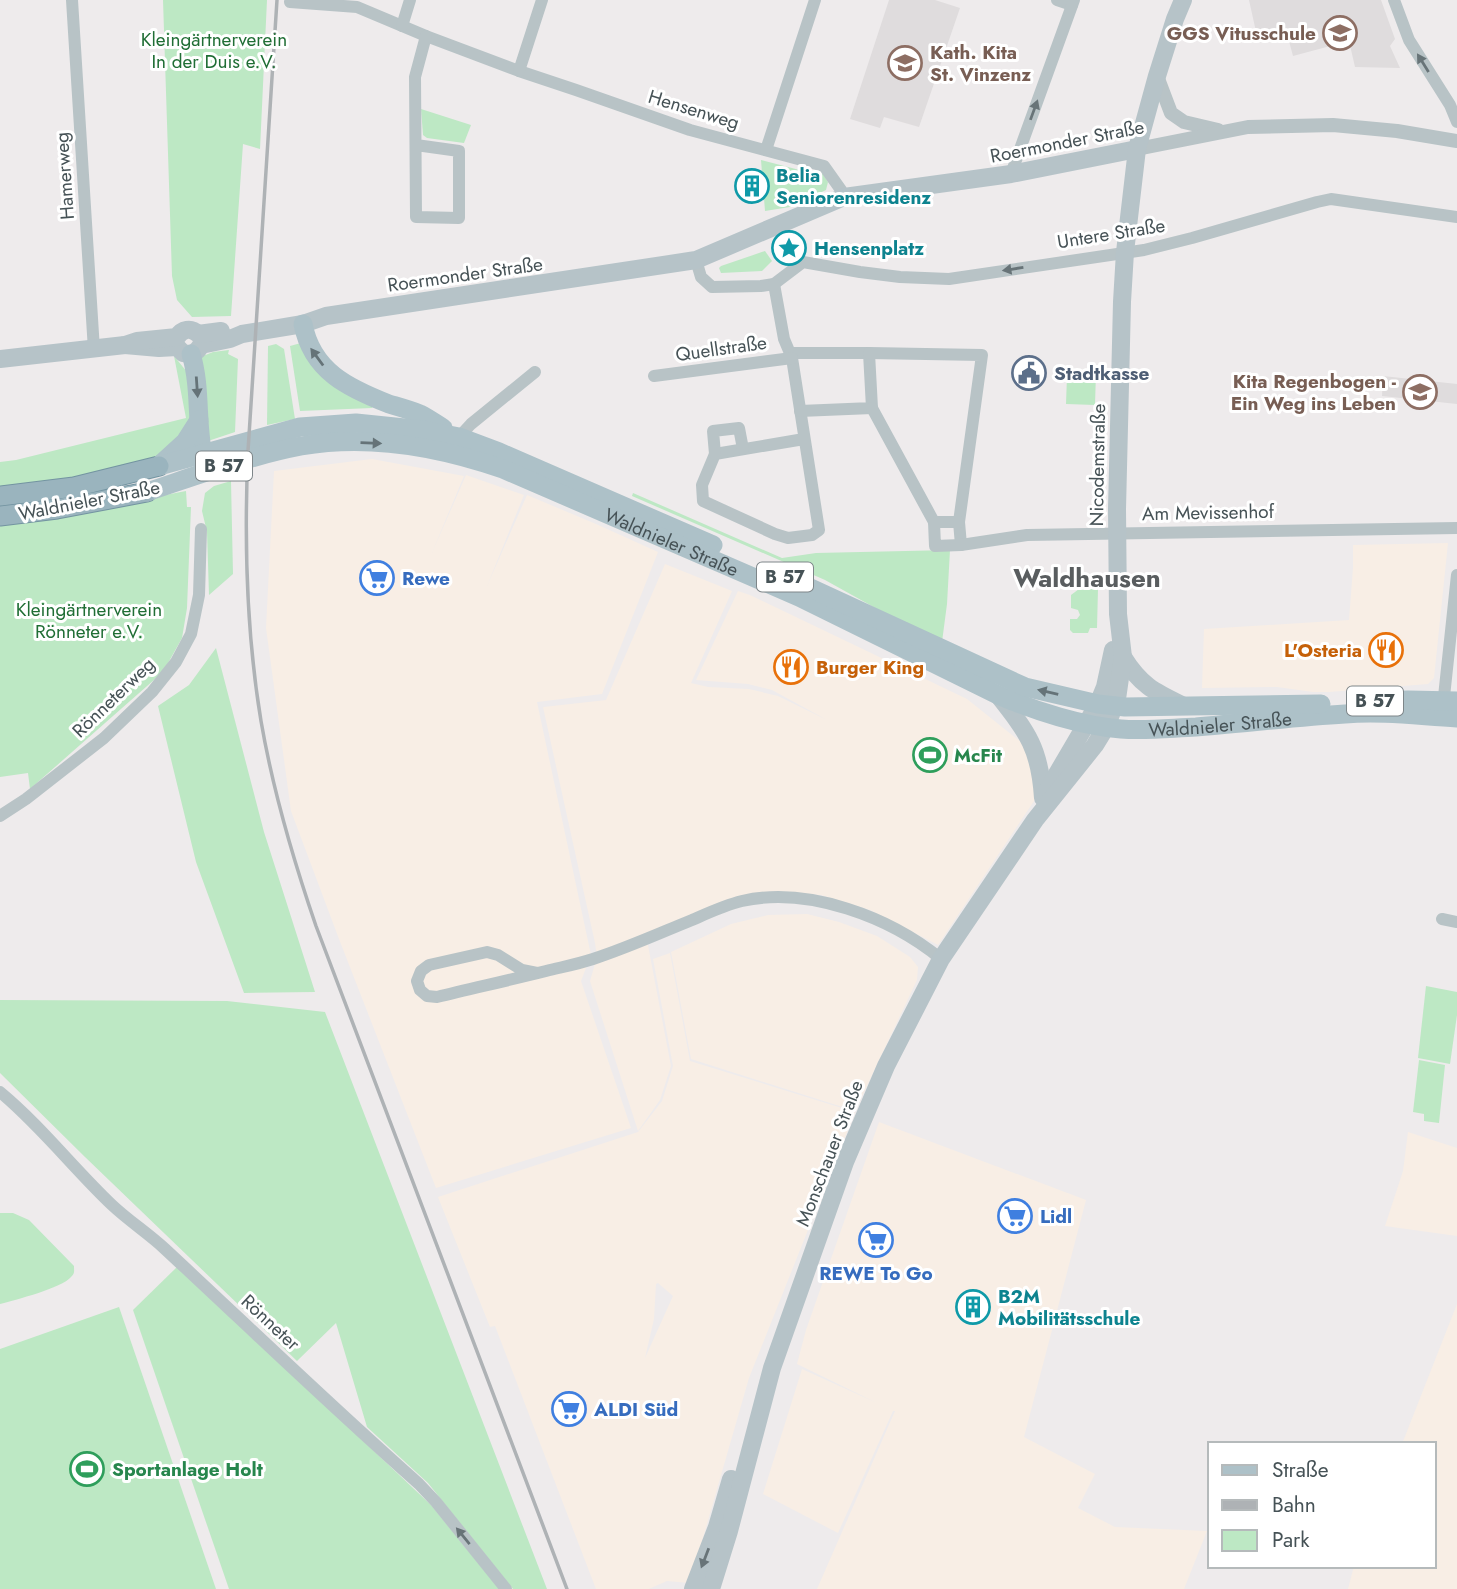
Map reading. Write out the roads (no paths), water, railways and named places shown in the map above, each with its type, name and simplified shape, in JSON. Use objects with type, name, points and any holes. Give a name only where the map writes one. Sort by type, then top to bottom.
[{"type":"highway","name":"Waldnieler Straße","points":[[0,496],[74,487],[159,466]]},
{"type":"highway","name":"Waldnieler Straße","points":[[0,516],[57,509],[147,492]]},
{"type":"main road","name":"Nicodemstraße","points":[[1106,705],[1119,687],[1123,657],[1118,614],[1117,534],[1125,252],[1137,149],[1157,76],[1183,0]]},
{"type":"main road","name":"Roermonder Straße","points":[[0,359],[125,345],[159,348],[189,343],[230,330],[242,334],[303,324],[326,316],[696,260],[844,197],[1011,174],[1137,149]]},
{"type":"main road","points":[[303,324],[307,343],[329,373],[350,387],[419,414],[460,437]]},
{"type":"main road","points":[[189,343],[196,370],[205,463]]},
{"type":"main road","points":[[159,466],[184,442],[199,420]]},
{"type":"main road","name":"Waldnieler Straße","points":[[147,492],[205,463],[300,427],[356,423],[424,429],[460,437],[602,496],[1025,687],[1106,705],[1306,705],[1408,700],[1450,709]]},
{"type":"main road","name":"Waldnieler Straße","points":[[159,466],[205,463],[258,456],[303,446],[344,442],[397,444],[465,456],[503,469],[799,597],[998,695],[1024,706],[1096,725],[1149,730],[1346,714],[1450,709]]},
{"type":"main road","name":"Nicodemstraße","points":[[1106,705],[1118,614]]},
{"type":"main road","points":[[1123,657],[1145,685],[1185,706]]},
{"type":"main road","points":[[998,695],[1017,718],[1032,743],[1041,776],[1042,798]]},
{"type":"main road","name":"Monschauer Straße","points":[[1035,820],[1042,798],[1096,725],[1106,705]]},
{"type":"main road","name":"Monschauer Straße","points":[[703,1589],[716,1527],[757,1400],[772,1368],[845,1161],[886,1066],[940,959],[1035,820],[1095,745],[1096,725]]},
{"type":"street","name":"Hamerweg","points":[[72,0],[94,350]]},
{"type":"street","points":[[401,26],[410,0]]},
{"type":"street","points":[[519,71],[542,0]]},
{"type":"street","points":[[766,150],[815,0]]},
{"type":"street","points":[[1011,174],[1073,3],[1057,0]]},
{"type":"street","points":[[1394,0],[1409,40],[1450,105],[1457,122]]},
{"type":"street","name":"Hensenweg","points":[[290,2],[357,7],[519,71],[690,130],[824,166],[844,197]]},
{"type":"street","points":[[416,145],[459,151],[459,218],[416,217],[415,77],[426,36]]},
{"type":"street","points":[[1157,76],[1171,113],[1184,122],[1223,131]]},
{"type":"street","name":"Roermonder Straße","points":[[1137,149],[1248,127],[1333,125],[1397,131],[1457,141]]},
{"type":"street","name":"Untere Straße","points":[[774,284],[803,262],[900,277],[949,279],[1144,250],[1331,200],[1457,217]]},
{"type":"street","points":[[696,260],[701,277],[712,287],[774,284]]},
{"type":"street","name":"Quellstraße","points":[[743,449],[739,428],[713,432],[715,454],[702,485],[703,501],[788,538],[812,535],[820,530],[791,355],[784,339],[774,284]]},
{"type":"street","points":[[800,411],[872,408],[869,353]]},
{"type":"street","name":"Quellstraße","points":[[654,376],[791,355],[982,355],[959,522]]},
{"type":"street","points":[[460,437],[471,424],[535,372]]},
{"type":"street","name":"Am Mevissenhof","points":[[872,408],[934,522],[935,546],[1027,536],[1457,528]]},
{"type":"street","points":[[715,454],[804,439]]},
{"type":"street","points":[[934,522],[959,522],[961,545]]},
{"type":"street","name":"Rönneterweg","points":[[0,816],[104,738],[152,692],[176,662],[191,634],[199,595],[201,529]]},
{"type":"street","points":[[1450,709],[1457,575]]},
{"type":"street","points":[[537,973],[522,970],[498,955],[487,953],[429,965],[421,971],[417,981],[420,990],[427,996],[438,997],[537,973],[593,959],[715,910],[741,901],[772,897],[797,897],[849,909],[906,936],[940,959]]},
{"type":"street","points":[[1442,919],[1457,922]]},
{"type":"street","name":"Rönneter","points":[[0,1092],[20,1109],[114,1207],[162,1246],[419,1484],[506,1589]]},
{"type":"railway","points":[[277,0],[247,485],[249,620],[261,721],[284,825],[316,926],[567,1589]]},
{"type":"place","name":"GGS Vitusschule","points":[[1340,33]]},
{"type":"place","name":"Kath. Kita St. Vinzenz","points":[[905,63]]},
{"type":"place","name":"Belia Seniorenresidenz","points":[[752,186]]},
{"type":"place","name":"Hensenplatz","points":[[789,248]]},
{"type":"place","name":"Stadtkasse","points":[[1029,373]]},
{"type":"place","name":"Kita Regenbogen - Ein Weg ins Leben","points":[[1420,392]]},
{"type":"place","name":"Rewe","points":[[377,578]]},
{"type":"place","name":"L'Osteria","points":[[1386,650]]},
{"type":"place","name":"Burger King","points":[[791,667]]},
{"type":"place","name":"McFit","points":[[930,755]]},
{"type":"place","name":"Lidl","points":[[1015,1216]]},
{"type":"place","name":"REWE To Go","points":[[876,1240]]},
{"type":"place","name":"B2M Mobilitätsschule","points":[[973,1307]]},
{"type":"place","name":"ALDI Süd","points":[[569,1409]]},
{"type":"place","name":"Sportanlage Holt","points":[[87,1469]]},
{"type":"district","name":"Waldhausen","points":[[1087,578]]},
{"type":"park label","name":"Kleingärtnerverein In der Duis e.V.","points":[[214,50]]},
{"type":"park label","name":"Kleingärtnerverein Rönneter e.V.","points":[[89,620]]}]
